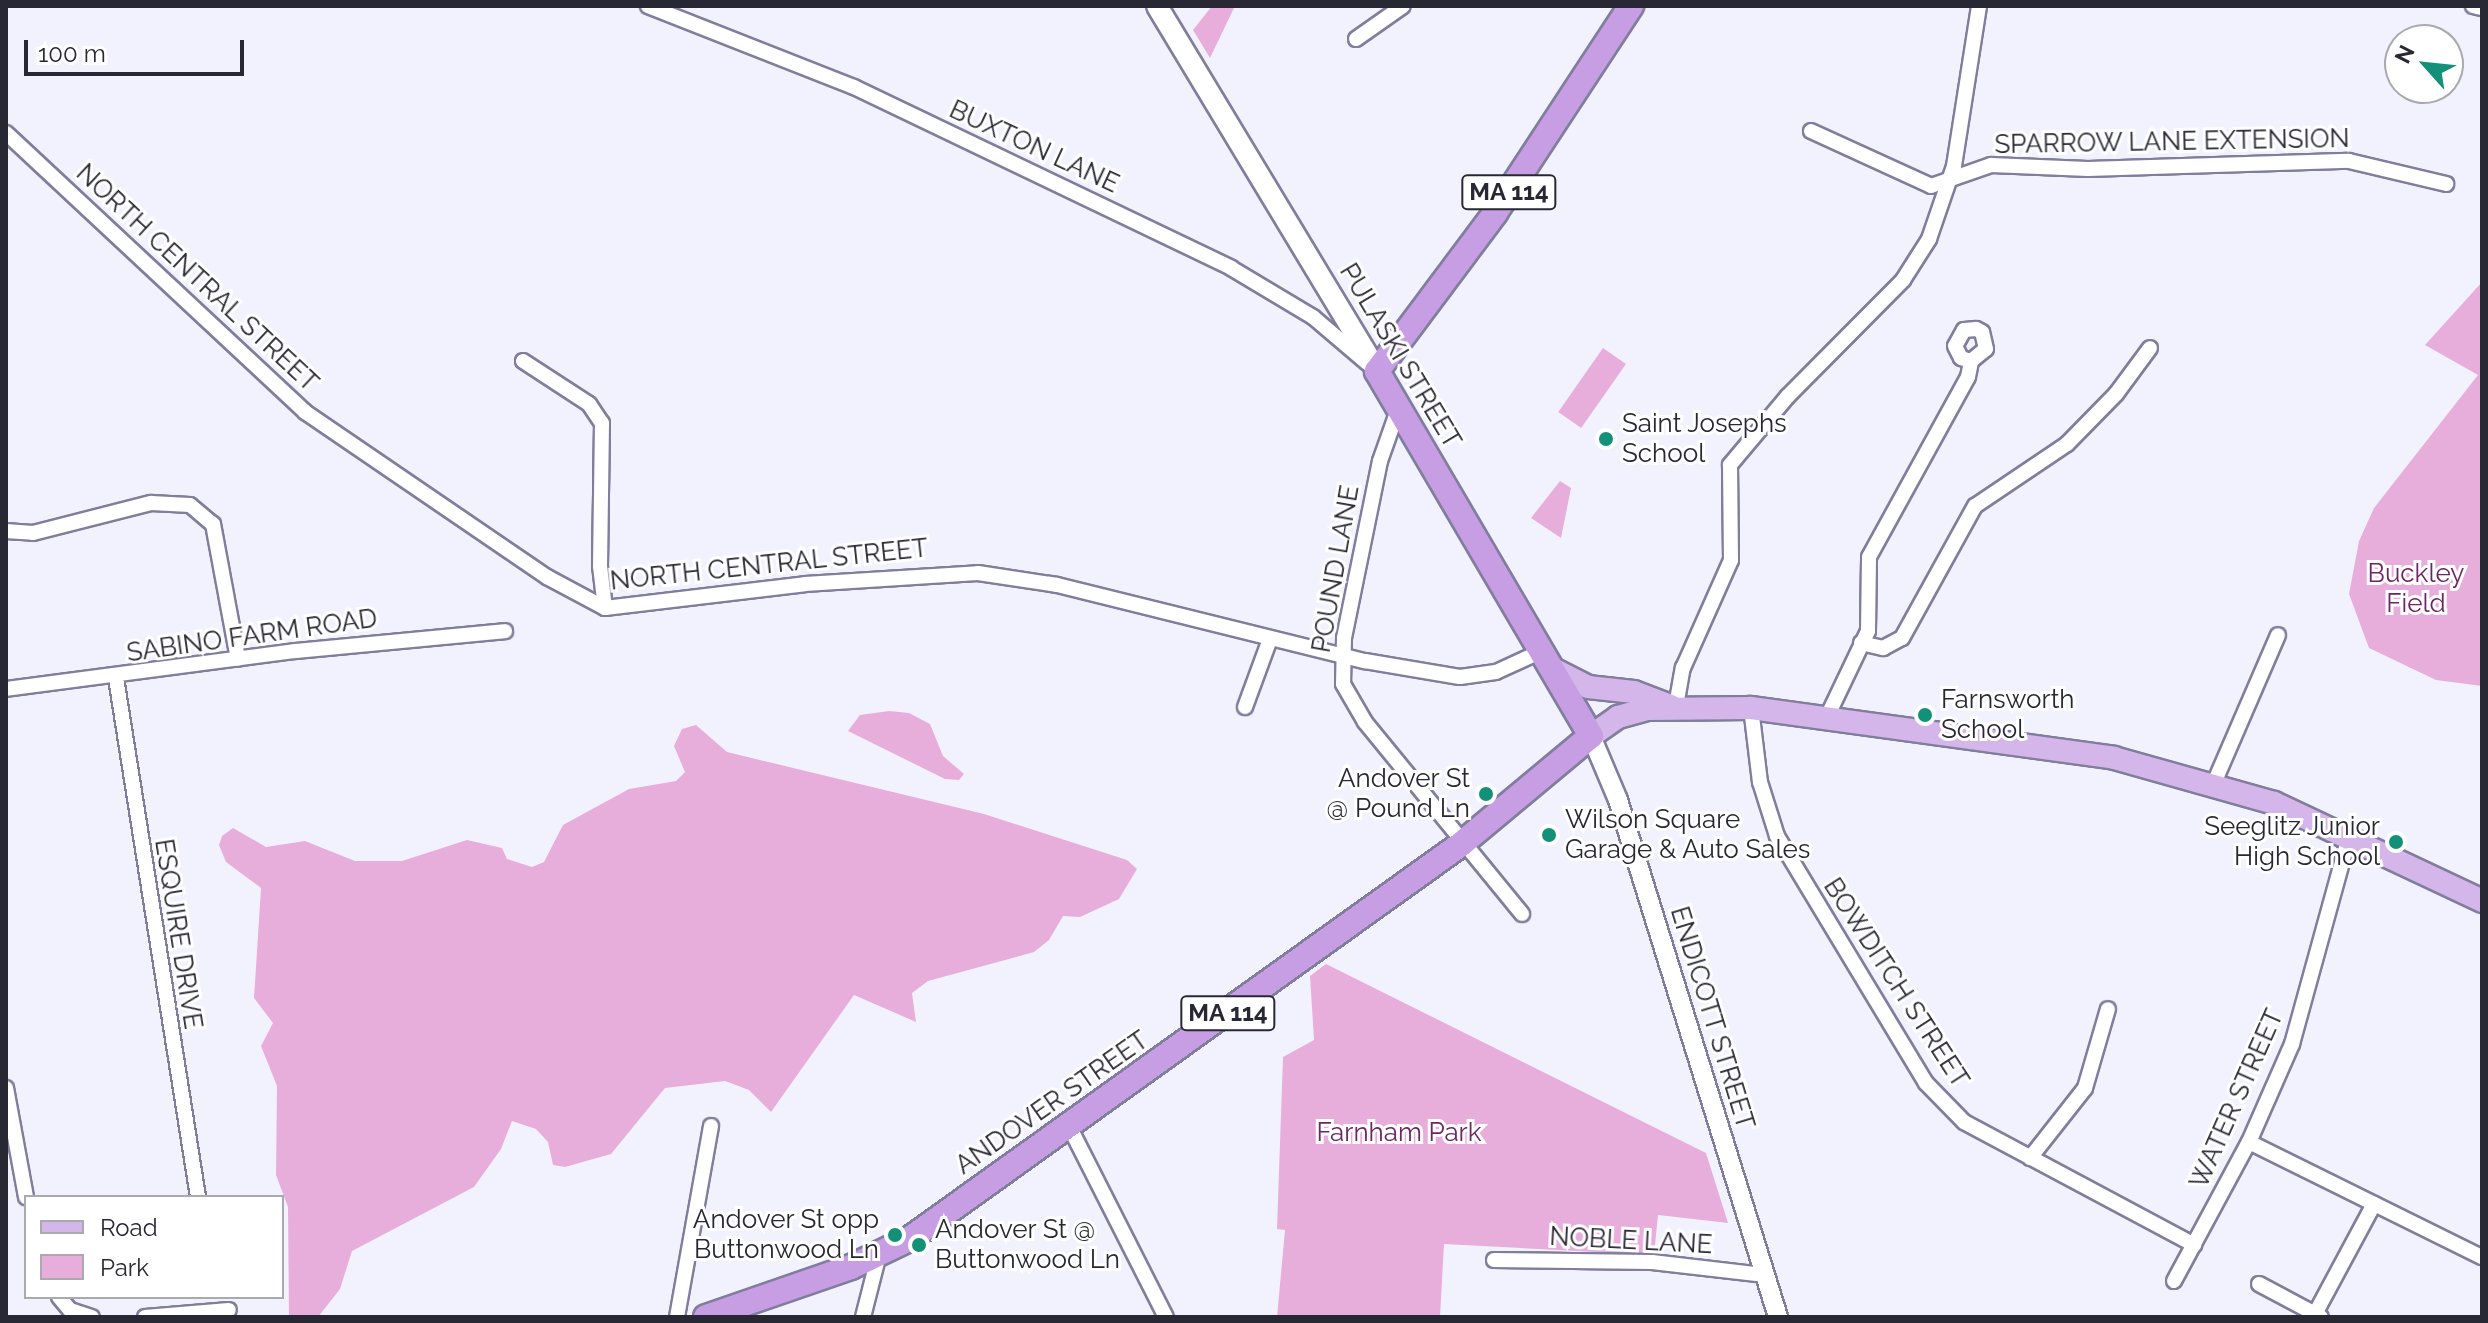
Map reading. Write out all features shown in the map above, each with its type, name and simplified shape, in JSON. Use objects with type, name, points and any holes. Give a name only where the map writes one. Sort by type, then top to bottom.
[{"type":"highway","name":"MA 114","points":[[1377,371],[1519,179],[1631,6]]},
{"type":"highway","name":"PULASKI STREET","points":[[1377,371],[1591,736]]},
{"type":"highway","name":"ANDOVER STREET","points":[[706,1317],[879,1254],[1069,1126],[1321,947],[1460,845],[1591,736]]},
{"type":"main road","name":"PULASKI STREET","points":[[1157,6],[1377,371]]},
{"type":"main road","points":[[1549,660],[1588,687],[1634,692],[1674,706]]},
{"type":"main road","points":[[1591,736],[1630,713],[1674,706],[1751,708],[2049,747],[2214,783],[2349,837],[2482,901]]},
{"type":"street","name":"BUXTON LANE","points":[[648,6],[854,87],[1231,268],[1313,317],[1377,371]]},
{"type":"street","points":[[1356,39],[1403,6]]},
{"type":"street","points":[[1674,706],[1683,668],[1731,560],[1730,465],[1912,267],[1936,223],[1954,166],[1979,6]]},
{"type":"street","points":[[2473,6],[2482,8]]},
{"type":"street","points":[[1811,131],[1931,186],[1947,183]]},
{"type":"street","name":"NORTH CENTRAL STREET","points":[[6,133],[305,412],[547,577],[605,608],[805,584],[978,573],[1057,585],[1341,654],[1477,677],[1549,660]]},
{"type":"street","name":"SPARROW LANE EXTENSION","points":[[1947,183],[1991,165],[2088,169],[2349,161],[2446,184]]},
{"type":"street","points":[[1861,643],[1883,648],[1902,638],[1975,506],[2067,444],[2150,348]]},
{"type":"street","points":[[523,361],[589,404],[602,423],[600,566],[605,608]]},
{"type":"street","points":[[1827,717],[1869,621],[1869,557],[1968,377],[1971,361]]},
{"type":"street","name":"POUND LANE","points":[[1398,410],[1380,461],[1341,654],[1343,684],[1355,710],[1460,845],[1522,914]]},
{"type":"street","points":[[6,531],[33,533],[151,503],[190,505],[213,524],[238,659]]},
{"type":"street","name":"SABINO FARM ROAD","points":[[6,689],[116,678],[238,659],[505,631]]},
{"type":"street","points":[[2214,783],[2278,635]]},
{"type":"street","points":[[1245,707],[1270,639]]},
{"type":"street","name":"ESQUIRE DRIVE","points":[[116,678],[198,1195]]},
{"type":"street","name":"BOWDITCH STREET","points":[[1751,708],[1760,782],[1777,836],[1926,1083],[1953,1114],[2194,1245]]},
{"type":"street","name":"ENDICOTT STREET","points":[[1591,736],[1618,800],[1778,1317]]},
{"type":"street","name":"WATER STREET","points":[[2174,1281],[2249,1142],[2306,1004],[2349,837]]},
{"type":"street","points":[[2030,1158],[2085,1088],[2108,1009]]},
{"type":"street","points":[[6,1088],[26,1195]]},
{"type":"street","points":[[677,1317],[711,1126]]},
{"type":"street","points":[[1069,1126],[1166,1317]]},
{"type":"street","points":[[2249,1142],[2482,1257]]},
{"type":"street","points":[[2259,1284],[2318,1315],[2374,1204]]},
{"type":"street","points":[[863,1317],[879,1254]]},
{"type":"street","name":"NOBLE LANE","points":[[1494,1260],[1652,1262],[1765,1275]]},
{"type":"street","points":[[61,1299],[70,1310],[92,1317]]},
{"type":"street","points":[[145,1317],[228,1308]]},
{"type":"green space","points":[[1212,6],[1234,8],[1210,58],[1193,30]]},
{"type":"green space","name":"Buckley Field","points":[[2482,282],[2482,686],[2436,680],[2369,648],[2349,594],[2359,541],[2374,508],[2478,375],[2425,345]]},
{"type":"green space","points":[[1603,348],[1626,364],[1581,428],[1558,412]]},
{"type":"green space","points":[[1560,481],[1571,488],[1561,538],[1531,518]]},
{"type":"green space","points":[[889,711],[909,713],[930,724],[943,756],[964,774],[959,780],[945,779],[848,731],[860,715]]},
{"type":"green space","points":[[696,725],[727,752],[984,814],[1127,860],[1137,869],[1119,899],[1080,917],[1063,916],[1049,940],[1034,952],[928,981],[912,993],[916,1022],[854,995],[771,1112],[749,1090],[725,1081],[665,1088],[611,1154],[565,1167],[553,1165],[548,1142],[536,1129],[512,1121],[501,1149],[474,1187],[352,1251],[340,1289],[318,1317],[289,1317],[288,1207],[276,1175],[277,1086],[261,1046],[273,1023],[254,998],[261,888],[226,862],[219,845],[222,836],[233,828],[266,847],[305,841],[355,861],[402,861],[467,840],[502,848],[507,859],[532,867],[544,862],[563,825],[629,789],[676,781],[685,772],[674,746],[682,729]]},
{"type":"green space","name":"Farnham Park","points":[[1326,964],[1706,1153],[1728,1223],[1658,1215],[1654,1255],[1444,1244],[1440,1317],[1277,1317],[1285,1230],[1277,1229],[1283,1057],[1314,1040],[1310,976]]},
{"type":"place","name":"Saint Josephs School","points":[[1606,439]]},
{"type":"place","name":"Farnsworth School","points":[[1925,715]]},
{"type":"place","name":"Andover St @ Pound Ln","points":[[1486,794]]},
{"type":"place","name":"Wilson Square Garage & Auto Sales","points":[[1549,835]]},
{"type":"place","name":"Seeglitz Junior High School","points":[[2396,842]]},
{"type":"place","name":"Andover St opp Buttonwood Ln","points":[[895,1235]]},
{"type":"place","name":"Andover St @ Buttonwood Ln","points":[[919,1245]]}]
